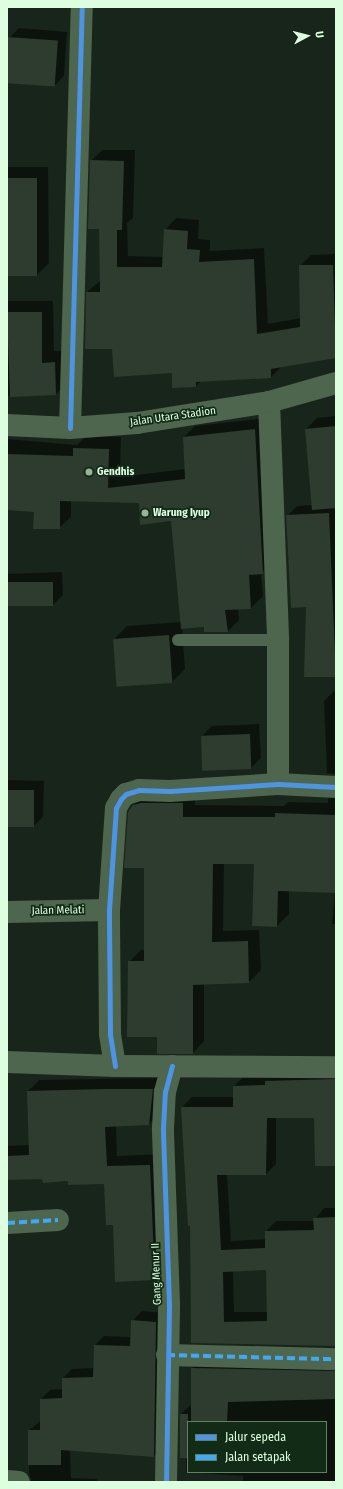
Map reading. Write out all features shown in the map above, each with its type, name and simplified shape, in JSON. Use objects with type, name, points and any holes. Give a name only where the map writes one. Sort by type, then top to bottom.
[{"type":"street","points":[[70,428],[82,7]]},
{"type":"street","name":"Jalan Utara Stadion","points":[[7,425],[70,428],[137,423],[269,402],[336,383]]},
{"type":"street","points":[[269,402],[278,640],[278,784]]},
{"type":"street","points":[[115,1066],[110,1018],[109,910],[116,808],[126,794],[139,790],[170,791],[278,784],[336,787]]},
{"type":"street","name":"Jalan Melati","points":[[7,912],[109,910]]},
{"type":"street","points":[[7,1062],[115,1066],[336,1067]]},
{"type":"street","name":"Gang Menur II","points":[[166,1482],[169,1304],[163,1128],[165,1092],[172,1066]]},
{"type":"street","points":[[7,1223],[58,1220]]},
{"type":"street","points":[[167,1355],[336,1359]]},
{"type":"street","points":[[7,1481],[20,1482]]},
{"type":"lane","points":[[178,640],[278,640]]},
{"type":"building","points":[[7,37],[58,41],[55,86],[7,83]]},
{"type":"building","points":[[90,160],[124,161],[122,230],[117,230],[117,267],[162,267],[164,229],[188,231],[187,249],[200,250],[199,262],[254,259],[257,334],[300,327],[299,265],[333,265],[336,358],[271,369],[271,378],[196,382],[196,387],[172,388],[172,373],[114,377],[112,349],[85,349],[86,292],[100,292],[99,229],[88,229]]},
{"type":"building","points":[[7,178],[37,178],[37,276],[7,276]]},
{"type":"building","points":[[7,312],[42,312],[42,363],[55,362],[56,395],[10,397]]},
{"type":"building","points":[[336,426],[336,508],[312,510],[305,429]]},
{"type":"building","points":[[255,429],[263,574],[249,575],[251,609],[225,610],[228,632],[204,632],[204,627],[181,629],[171,521],[140,525],[139,503],[60,501],[60,529],[33,529],[34,512],[7,510],[7,454],[73,456],[73,448],[109,449],[108,488],[185,479],[183,437]]},
{"type":"building","points":[[329,513],[336,677],[304,677],[306,607],[291,608],[286,515]]},
{"type":"building","points":[[7,582],[53,582],[53,606],[7,606]]},
{"type":"building","points":[[169,635],[172,683],[116,687],[113,639]]},
{"type":"building","points":[[250,734],[251,769],[202,771],[201,736]]},
{"type":"building","points":[[7,790],[34,790],[34,827],[7,827]]},
{"type":"building","points":[[141,803],[183,803],[183,817],[275,817],[275,813],[336,815],[336,893],[278,891],[277,927],[252,926],[254,864],[213,864],[212,942],[248,941],[249,983],[193,985],[193,1054],[157,1054],[157,1037],[127,1037],[128,961],[144,961],[144,868],[124,868],[128,812],[133,805]]},
{"type":"building","points":[[336,1079],[336,1166],[315,1166],[314,1118],[267,1118],[266,1175],[217,1175],[221,1250],[265,1248],[265,1231],[314,1230],[313,1218],[336,1217],[336,1346],[191,1343],[190,1226],[188,1226],[181,1107],[233,1107],[233,1086],[265,1085],[265,1081]],"holes":[[[266,1270],[267,1321],[224,1322],[223,1272]]]},
{"type":"building","points":[[153,1089],[149,1125],[105,1127],[107,1166],[150,1165],[155,1280],[115,1282],[113,1225],[106,1225],[104,1184],[68,1185],[68,1181],[43,1183],[42,1179],[7,1180],[7,1156],[29,1155],[27,1091]]},
{"type":"building","points":[[131,1320],[156,1322],[154,1457],[61,1450],[61,1465],[28,1465],[28,1430],[40,1430],[40,1399],[62,1398],[62,1378],[93,1377],[94,1345],[130,1346]]},
{"type":"building","points":[[191,1368],[336,1371],[336,1399],[228,1402],[227,1421],[191,1421]]},
{"type":"building","points":[[180,1414],[188,1414],[187,1458],[180,1458]]},
{"type":"marked path","points":[[7,1223],[58,1220]]},
{"type":"marked path","points":[[167,1355],[336,1359]]},
{"type":"cycle path","points":[[70,428],[82,7]]},
{"type":"cycle path","points":[[115,1066],[110,1033],[109,910],[116,808],[121,799],[126,794],[139,790],[170,791],[278,784],[336,787]]},
{"type":"cycle path","points":[[166,1482],[169,1304],[163,1128],[165,1092],[172,1066]]},
{"type":"place","name":"Gendhis","points":[[89,472]]},
{"type":"place","name":"Warung Iyup","points":[[145,513]]}]
